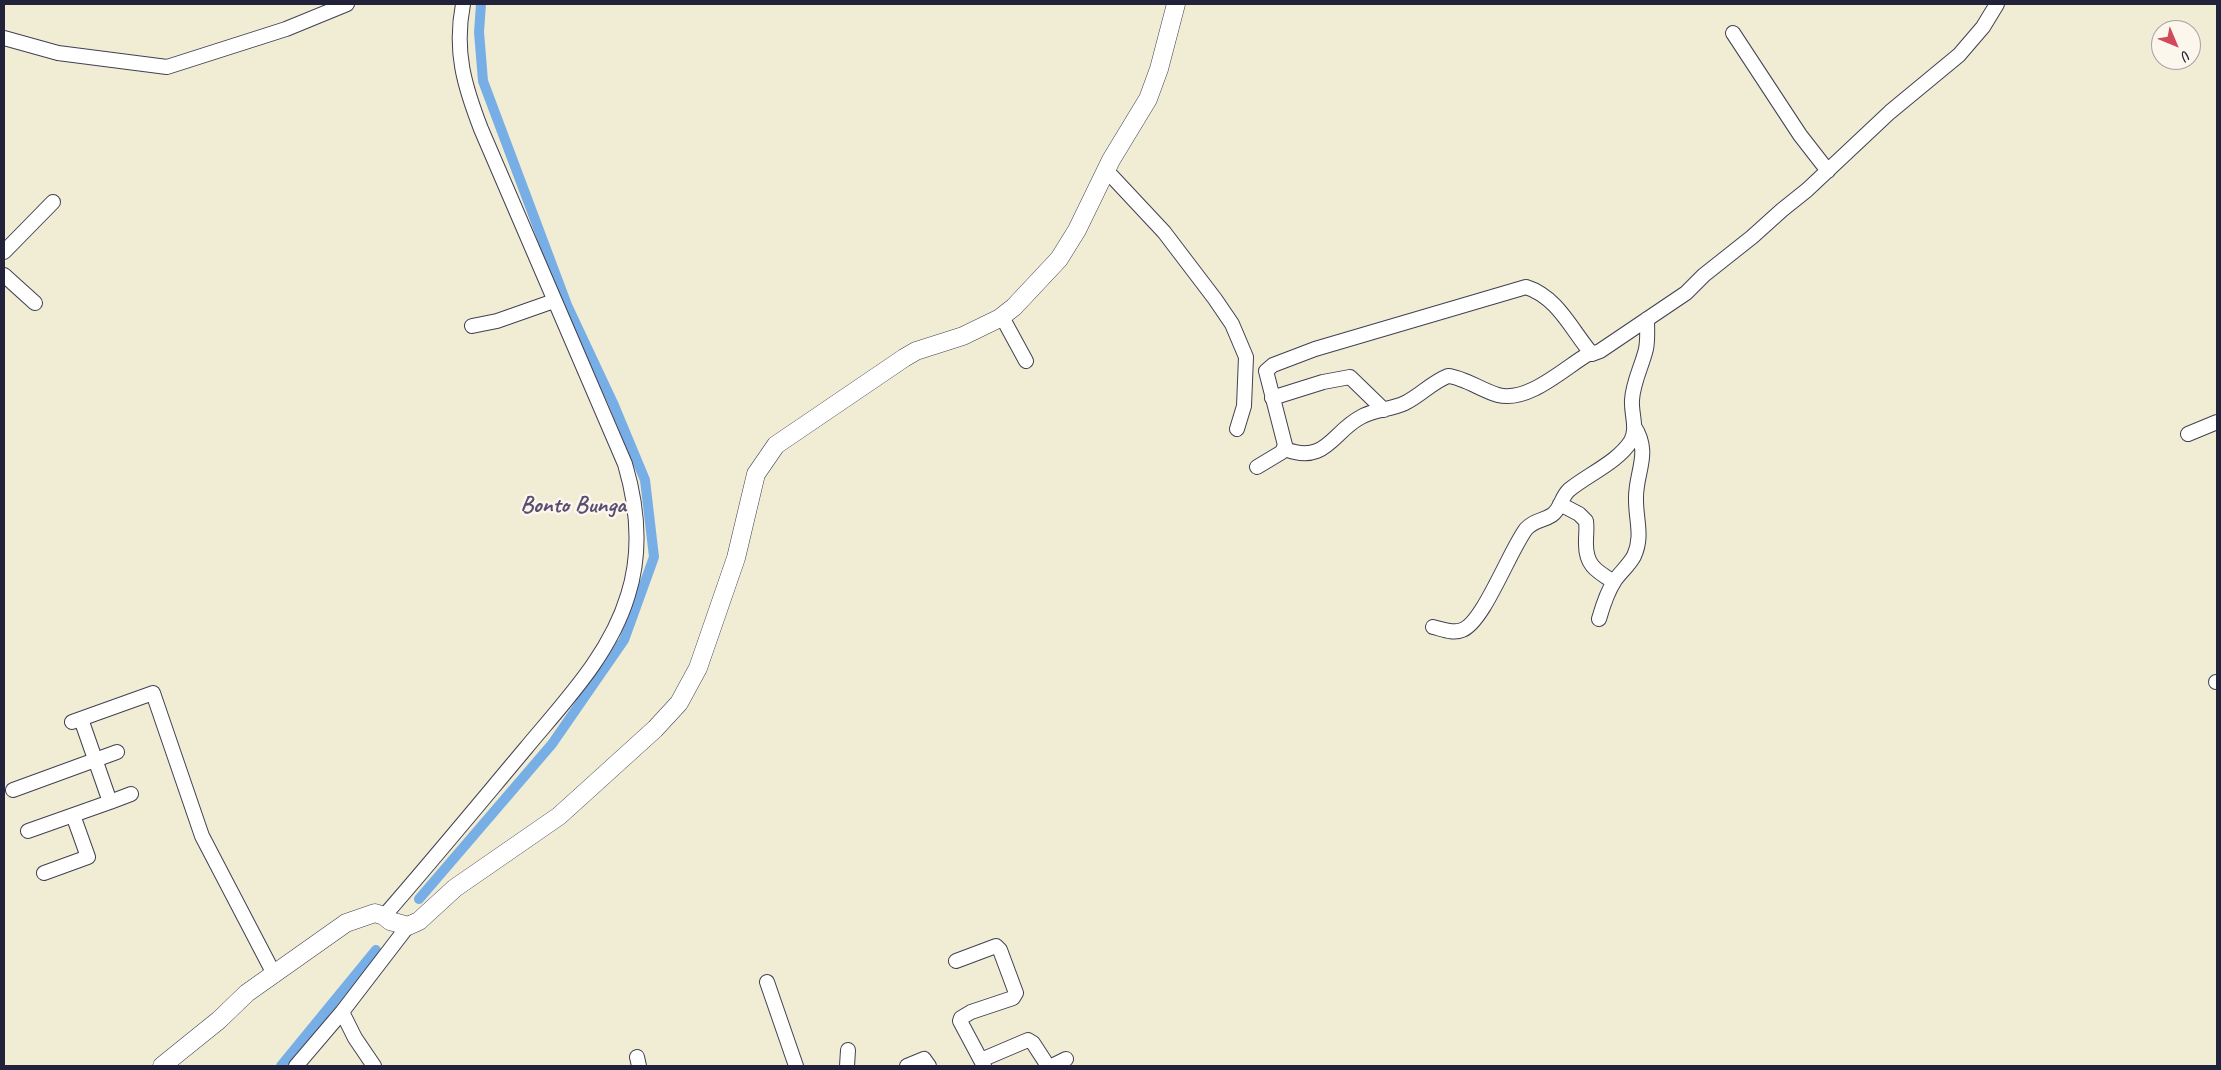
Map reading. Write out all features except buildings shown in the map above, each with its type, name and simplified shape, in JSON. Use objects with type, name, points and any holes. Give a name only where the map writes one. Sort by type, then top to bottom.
[{"type":"main road","points":[[162,1066],[219,1020],[248,993],[316,942],[353,918],[375,913],[384,916],[390,921],[408,926],[419,921],[461,884],[559,816],[655,729],[679,703],[698,668],[736,558],[756,474],[776,445],[909,354],[963,336],[1002,317],[1041,280],[1064,252],[1077,230],[1106,170],[1152,88],[1176,4]]},
{"type":"street","points":[[4,38],[58,52],[152,66],[173,66],[286,29],[346,4]]},
{"type":"street","points":[[384,916],[450,840],[601,655],[628,597],[637,558],[638,546],[630,481],[622,455],[554,301],[466,89],[459,46],[463,4]]},
{"type":"street","points":[[1257,467],[1285,449],[1307,454],[1329,443],[1361,416],[1408,401],[1448,376],[1498,395],[1515,397],[1522,395],[1590,353],[1594,354],[1600,351],[1686,292],[1828,172],[1890,112],[1958,55],[1983,27],[1997,4]]},
{"type":"street","points":[[1733,33],[1800,135],[1828,172]]},
{"type":"street","points":[[1106,170],[1164,232],[1232,324],[1246,357],[1244,406],[1237,429]]},
{"type":"street","points":[[4,252],[52,202]]},
{"type":"street","points":[[4,275],[34,304]]},
{"type":"street","points":[[1285,449],[1266,375],[1268,368],[1315,350],[1522,287],[1533,290],[1556,306],[1590,353]]},
{"type":"street","points":[[472,326],[497,321],[554,301]]},
{"type":"street","points":[[1002,317],[1026,361]]},
{"type":"street","points":[[1432,626],[1454,632],[1472,625],[1480,614],[1506,561],[1525,530],[1535,521],[1553,514],[1566,492],[1594,474],[1631,440],[1634,426],[1631,410],[1632,398],[1646,349],[1647,319]]},
{"type":"street","points":[[1272,398],[1323,382],[1350,377],[1384,410]]},
{"type":"street","points":[[2188,434],[2217,422]]},
{"type":"street","points":[[1599,618],[1606,596],[1633,557],[1639,540],[1640,532],[1636,499],[1643,452],[1641,436],[1634,426]]},
{"type":"street","points":[[1560,504],[1579,514],[1586,521],[1586,548],[1590,564],[1595,571],[1614,582]]},
{"type":"street","points":[[110,802],[96,760],[77,721],[152,693],[202,836],[274,974]]},
{"type":"street","points":[[13,790],[117,752]]},
{"type":"street","points":[[28,831],[131,794]]},
{"type":"street","points":[[44,873],[88,858],[73,815]]},
{"type":"street","points":[[296,1066],[342,1012],[408,926]]},
{"type":"street","points":[[956,961],[996,946],[1000,950],[1016,993],[1013,998],[971,1012],[961,1018],[960,1022],[982,1063],[1028,1040],[1032,1042],[1048,1066]]},
{"type":"street","points":[[767,982],[796,1066]]},
{"type":"street","points":[[342,1012],[355,1038],[374,1066]]},
{"type":"street","points":[[847,1066],[848,1050]]},
{"type":"street","points":[[907,1066],[923,1059],[929,1066]]},
{"type":"street","points":[[1052,1066],[1066,1059]]},
{"type":"waterway","points":[[419,899],[552,744],[624,640],[654,557],[645,480],[613,403],[567,305],[483,81],[479,32],[481,4]]},
{"type":"waterway","points":[[281,1066],[376,950]]},
{"type":"district","name":"Bonto Bunga","points":[[573,506]]}]
